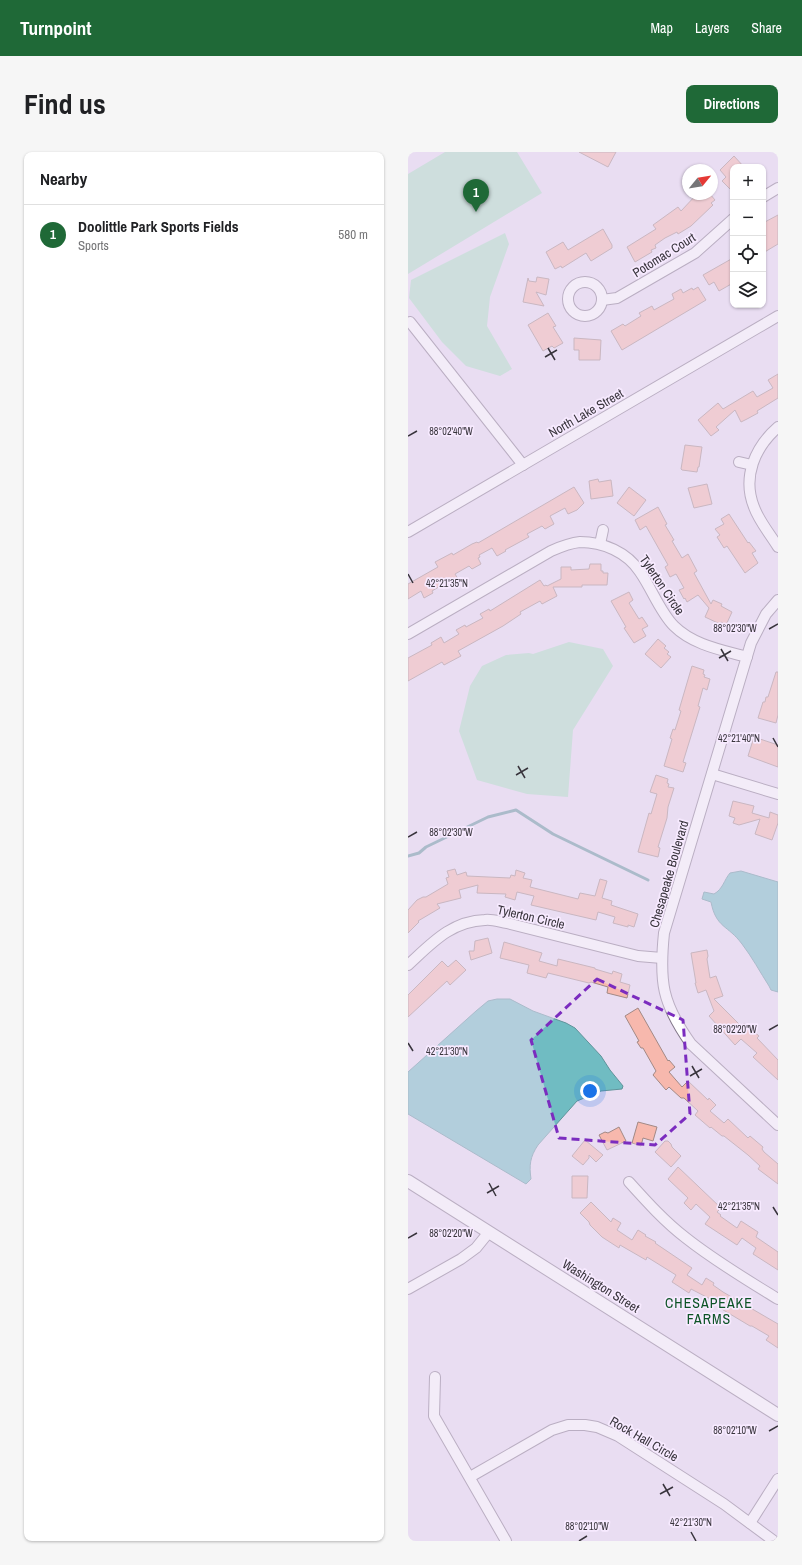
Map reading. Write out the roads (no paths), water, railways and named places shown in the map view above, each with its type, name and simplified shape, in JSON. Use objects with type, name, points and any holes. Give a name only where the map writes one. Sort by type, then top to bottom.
[{"type":"main road","name":"Washington Street","points":[[408,1181],[778,1415]]},
{"type":"street","points":[[766,195],[778,188]]},
{"type":"street","name":"Potomac Court","points":[[602,300],[617,298],[695,253],[730,222]]},
{"type":"street","name":"North Lake Street","points":[[408,532],[778,316]]},
{"type":"street","points":[[410,322],[523,465]]},
{"type":"street","points":[[778,427],[759,447],[752,465],[749,481],[750,495],[754,508],[778,547]]},
{"type":"street","points":[[739,462],[752,465]]},
{"type":"street","points":[[600,544],[603,530]]},
{"type":"street","name":"Tylerton Circle","points":[[408,634],[550,551],[566,544],[579,542],[600,544],[614,549],[628,558],[640,570],[673,626],[686,636],[698,642],[747,657]]},
{"type":"street","name":"Chesapeake Boulevard","points":[[778,600],[763,620],[751,643],[664,933],[661,968],[664,989],[670,1009],[683,1034],[691,1044],[778,1125]]},
{"type":"street","points":[[712,774],[778,794]]},
{"type":"street","name":"Tylerton Circle","points":[[408,965],[438,937],[449,930],[467,922],[486,920],[506,923],[638,956],[662,958]]},
{"type":"street","points":[[629,1182],[650,1205],[684,1237],[706,1253],[778,1299]]},
{"type":"street","points":[[408,1289],[461,1259],[476,1248],[489,1232]]},
{"type":"street","points":[[435,1377],[434,1416],[506,1541]]},
{"type":"street","name":"Rock Hall Circle","points":[[470,1477],[552,1430],[568,1425],[586,1425],[597,1427],[618,1436],[724,1504],[774,1541]]},
{"type":"street","points":[[750,1523],[778,1478]]},
{"type":"waterway","points":[[408,856],[419,853],[426,847],[488,817],[516,810],[553,834],[648,880]]},
{"type":"place","name":"Doolittle Park Sports Fields","points":[[476,212]]},
{"type":"district","name":"CHESAPEAKE FARMS","points":[[709,1312]]}]
